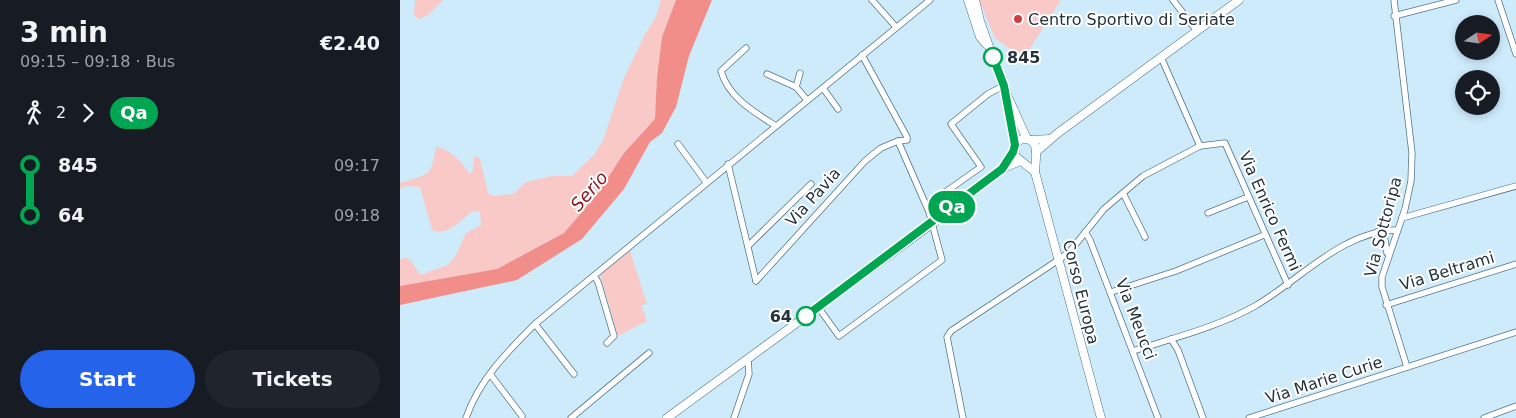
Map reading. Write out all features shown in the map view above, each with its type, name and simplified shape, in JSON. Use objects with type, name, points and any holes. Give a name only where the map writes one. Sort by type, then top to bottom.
[{"type":"main road","points":[[667,418],[933,223],[1002,169],[1022,161],[1031,160],[1050,139],[1239,0]]},
{"type":"main road","name":"Corso Europa","points":[[969,1],[1004,86],[1029,140],[1035,145],[1035,172],[1060,259],[1101,418]]},
{"type":"main road","name":"Corso Europa","points":[[1004,86],[1014,148],[1022,161],[1035,172]]},
{"type":"main road","points":[[1002,169],[1021,139],[1050,139]]},
{"type":"street","points":[[872,0],[896,27]]},
{"type":"street","points":[[466,418],[477,392],[500,359],[535,324],[705,181],[776,126],[930,0]]},
{"type":"street","points":[[1173,0],[1197,31]]},
{"type":"street","name":"Via Sottoripa","points":[[1394,0],[1394,16],[1412,153],[1412,181],[1402,218],[1382,276],[1386,304],[1406,368]]},
{"type":"street","points":[[1394,16],[1456,0]]},
{"type":"street","points":[[1498,0],[1516,54]]},
{"type":"street","points":[[746,48],[721,70],[723,79],[743,104],[776,126]]},
{"type":"street","points":[[818,307],[839,336],[942,260],[933,223],[898,141],[907,140],[907,137],[862,55]]},
{"type":"street","points":[[963,418],[947,337],[951,331],[1060,259],[1071,250],[1104,210],[1143,176],[1200,146],[1161,57]]},
{"type":"street","points":[[796,87],[800,73]]},
{"type":"street","points":[[767,74],[796,87],[807,100]]},
{"type":"street","points":[[931,202],[981,167],[950,124],[988,94],[1004,86]]},
{"type":"street","points":[[823,88],[838,110]]},
{"type":"street","name":"Via Pavia","points":[[748,246],[756,281],[865,161],[881,148],[898,141]]},
{"type":"street","name":"Via Enrico Fermi","points":[[1200,146],[1225,143],[1264,235],[1288,285]]},
{"type":"street","points":[[678,144],[705,181]]},
{"type":"street","points":[[728,164],[748,246]]},
{"type":"street","points":[[748,246],[811,184]]},
{"type":"street","points":[[1402,218],[1516,186]]},
{"type":"street","points":[[1123,193],[1145,237]]},
{"type":"street","points":[[1208,213],[1248,197]]},
{"type":"street","points":[[1133,351],[1171,339],[1253,307],[1346,244],[1377,232],[1397,230]]},
{"type":"street","name":"Via Meucci","points":[[1084,232],[1090,240],[1111,292],[1158,418]]},
{"type":"street","points":[[1377,232],[1385,240],[1388,257]]},
{"type":"street","points":[[1111,292],[1176,271],[1264,235]]},
{"type":"street","name":"Via Beltrami","points":[[1386,304],[1516,264]]},
{"type":"street","points":[[594,276],[598,282],[614,336],[607,343]]},
{"type":"street","points":[[535,324],[574,374]]},
{"type":"street","name":"Via Marie Curie","points":[[1249,418],[1516,332]]},
{"type":"street","points":[[1171,339],[1178,350],[1203,418]]},
{"type":"street","points":[[571,418],[648,352]]},
{"type":"street","points":[[734,418],[749,374],[748,359]]},
{"type":"street","points":[[490,374],[522,416]]},
{"type":"street","points":[[1484,418],[1516,406]]},
{"type":"street","points":[[1500,411],[1502,418]]},
{"type":"shaded area","points":[[415,0],[443,0],[428,15],[419,19],[414,15]]},
{"type":"shaded area","points":[[661,0],[676,0],[662,37],[655,119],[624,153],[598,193],[564,233],[497,269],[400,286],[400,260],[405,257],[412,262],[420,275],[448,265],[456,255],[466,233],[481,225],[480,212],[473,211],[449,229],[438,232],[432,230],[420,187],[405,186],[400,189],[400,183],[423,175],[430,170],[436,147],[451,153],[470,174],[473,170],[474,156],[480,159],[488,193],[493,196],[513,194],[526,182],[553,176],[572,176],[595,154],[603,140],[624,78],[645,34],[655,19]]},
{"type":"shaded area","points":[[676,0],[712,0],[689,56],[676,107],[662,133],[650,142],[624,189],[582,239],[517,280],[400,305],[400,286],[497,269],[564,233],[598,193],[624,153],[655,119],[662,37]]},
{"type":"shaded area","name":"Centro Sportivo di Seriate","points":[[979,0],[1061,0],[1027,53],[1017,54],[995,38]]},
{"type":"shaded area","points":[[630,251],[647,304],[641,305],[647,321],[618,336],[600,274]]},
{"type":"bus line","name":"Qa","points":[[806,316],[933,223],[1002,169],[1013,152],[1015,145],[1013,126],[1004,86],[993,57]]},
{"type":"place","name":"Centro Sportivo di Seriate","points":[[1018,19]]},
{"type":"place","name":"845","points":[[993,57]]},
{"type":"place","name":"64","points":[[806,316]]},
{"type":"water label","name":"Serio","points":[[589,191]]}]
